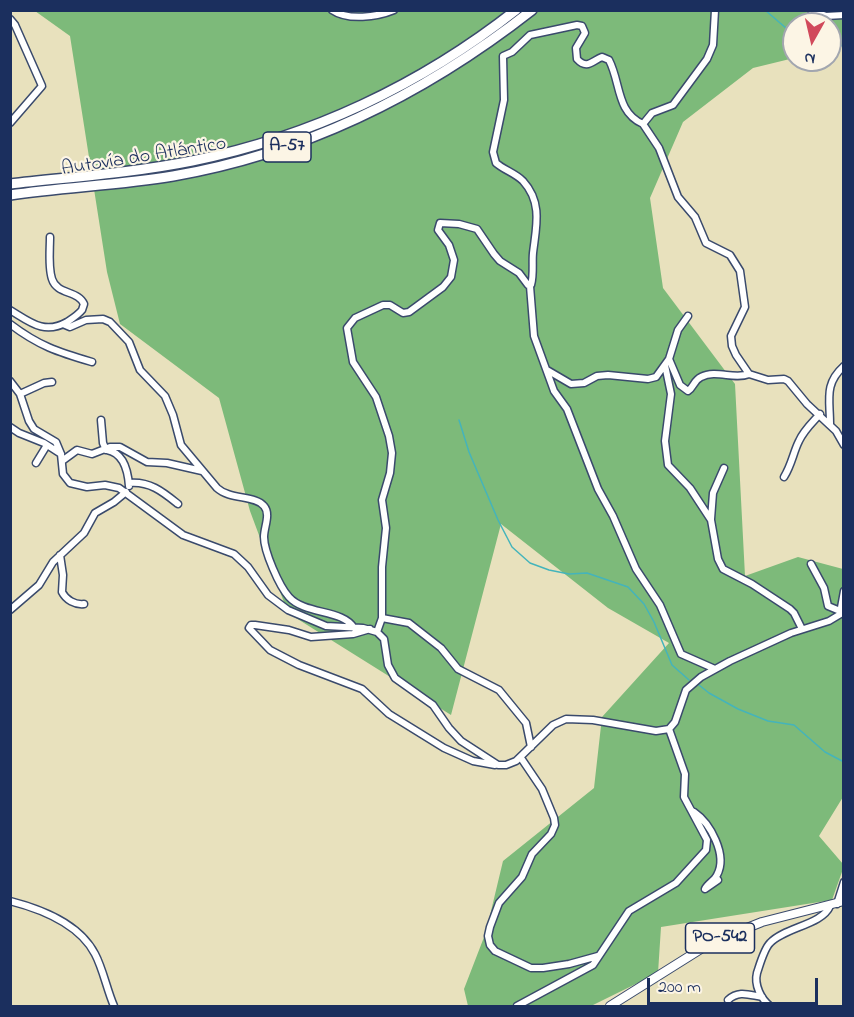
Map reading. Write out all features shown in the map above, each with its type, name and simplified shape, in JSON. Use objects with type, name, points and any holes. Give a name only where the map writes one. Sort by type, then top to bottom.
[{"type":"highway","name":"Autovía do Atlántico","points":[[10,184],[121,172],[190,161],[245,148],[298,131],[372,101],[419,76],[516,10]]},
{"type":"highway","name":"Autovía do Atlántico","points":[[10,195],[174,176],[296,144],[351,122],[429,82],[484,46],[532,10]]},
{"type":"main road","name":"PO-542","points":[[610,1006],[712,942],[762,921],[837,904]]},
{"type":"street","points":[[332,10],[344,15],[371,16],[394,10]]},
{"type":"street","points":[[643,124],[652,113],[673,105],[707,59],[713,45],[715,10]]},
{"type":"street","points":[[811,10],[826,16],[843,15]]},
{"type":"street","points":[[10,19],[15,25],[42,86],[10,123]]},
{"type":"street","points":[[715,669],[681,654],[666,617],[636,569],[613,516],[598,489],[567,409],[554,391],[534,336],[530,286],[538,222],[535,203],[525,183],[499,165],[493,156],[504,100],[503,56],[512,52],[526,37],[535,33],[562,30],[577,25],[582,27],[585,33],[576,48],[577,60],[586,65],[602,57],[609,60],[620,88],[624,109],[630,117],[643,124],[659,148],[678,197],[695,217],[706,243],[730,255],[740,269],[745,307],[734,327],[731,340],[733,350],[750,374]]},
{"type":"street","points":[[530,286],[519,273],[500,261],[477,228],[440,223],[438,230],[449,245],[454,260],[451,277],[443,287],[409,312],[403,313],[390,305],[383,305],[360,315],[348,324],[347,331],[353,362],[376,397],[392,446],[390,473],[381,506],[386,528],[382,567],[382,618],[374,630],[311,637],[290,630],[251,625],[249,628],[270,650],[298,665],[362,689],[389,714],[444,748],[486,765],[511,764],[521,758],[553,725],[566,719],[593,720],[656,731],[669,729],[675,722],[686,690],[693,684],[715,669],[802,629],[829,621],[841,612],[843,591]]},
{"type":"street","points":[[10,310],[27,322],[39,327],[51,328],[79,314],[84,304],[79,296],[58,289],[52,279],[50,237]]},
{"type":"street","points":[[547,370],[565,382],[578,384],[597,376],[619,375],[652,379],[660,373],[667,362],[678,330],[688,316]]},
{"type":"street","points":[[63,324],[70,327],[86,320],[103,319],[110,322],[129,342],[140,370],[165,396],[181,445],[223,494],[258,501],[264,506],[267,512],[264,539],[271,562],[289,597],[322,613],[343,618],[349,621],[354,628]]},
{"type":"street","points":[[10,324],[37,342],[64,355],[92,362]]},
{"type":"street","points":[[667,362],[685,390],[691,390],[696,381],[704,376],[750,374],[768,380],[786,380],[807,404],[840,435],[843,445]]},
{"type":"street","points":[[667,362],[672,394],[665,441],[668,465],[690,488],[711,520]]},
{"type":"street","points":[[830,424],[830,384],[835,374],[843,366]]},
{"type":"street","points":[[10,381],[20,394],[34,429],[56,442],[63,474],[70,483],[87,487],[114,486],[127,492],[183,535],[234,554],[248,567],[268,594],[288,610],[326,626],[374,630],[384,639],[388,665],[395,678],[433,705],[461,741],[498,765]]},
{"type":"street","points":[[20,394],[51,382]]},
{"type":"street","points":[[784,477],[791,465],[797,444],[820,414]]},
{"type":"street","points":[[101,420],[106,450]]},
{"type":"street","points":[[10,427],[47,445],[61,458]]},
{"type":"street","points":[[36,463],[47,445]]},
{"type":"street","points":[[61,458],[77,450],[92,454],[110,447],[120,447],[147,462],[168,463],[203,471]]},
{"type":"street","points":[[10,610],[39,585],[49,567],[84,533],[95,513],[127,492],[129,483],[126,466],[113,451],[106,450]]},
{"type":"street","points":[[724,468],[713,493],[711,520],[718,559],[723,569],[752,584],[795,613],[802,629]]},
{"type":"street","points":[[129,483],[147,483],[178,504]]},
{"type":"street","points":[[60,555],[63,575],[62,592],[68,600],[76,604],[84,604]]},
{"type":"street","points":[[811,564],[824,588],[828,606],[841,612]]},
{"type":"street","points":[[382,618],[409,623],[441,648],[458,669],[499,690],[526,723],[531,747]]},
{"type":"street","points":[[517,1006],[593,965],[628,912],[676,883],[706,850],[707,840],[684,797],[685,774],[669,729]]},
{"type":"street","points":[[521,758],[542,789],[555,825],[532,854],[522,877],[499,903],[488,936],[490,945],[495,951],[531,968],[560,965],[599,956]]},
{"type":"street","points":[[691,810],[711,829],[720,858],[718,874],[704,888],[718,880]]},
{"type":"street","points":[[770,1006],[762,997],[756,978],[770,943],[825,914],[837,904],[843,882]]},
{"type":"street","points":[[10,901],[50,913],[74,930],[87,943],[95,954],[114,1006]]},
{"type":"street","points":[[728,1000],[734,995],[741,994],[762,997]]},
{"type":"green space","points":[[35,11],[843,11],[842,46],[842,12],[782,12],[782,61],[753,68],[683,122],[650,198],[663,288],[735,384],[745,576],[798,557],[843,569],[843,797],[819,836],[843,864],[832,900],[661,927],[658,973],[591,1006],[468,1006],[464,989],[486,932],[503,861],[594,788],[602,717],[669,643],[608,608],[501,524],[451,715],[288,613],[250,511],[219,398],[120,324],[107,272],[70,36]]},
{"type":"waterway","points":[[765,10],[782,25]]},
{"type":"waterway","points":[[459,420],[469,452],[512,547],[530,563],[549,570],[569,574],[587,573],[628,587],[644,604],[672,665],[689,680]]},
{"type":"waterway","points":[[699,685],[738,709],[768,721],[794,725],[825,752],[844,762]]}]
